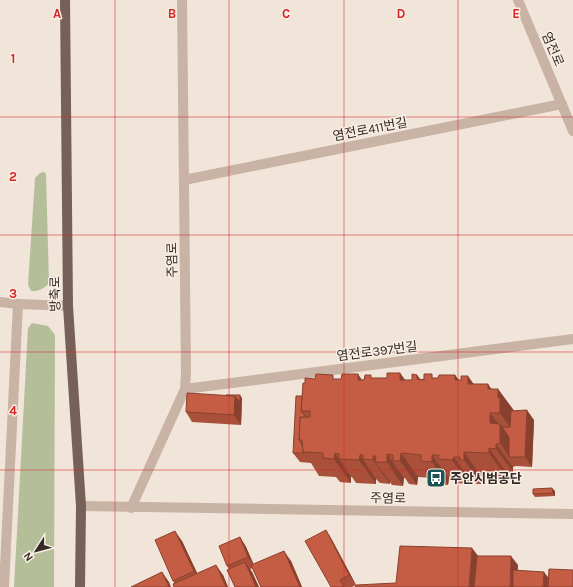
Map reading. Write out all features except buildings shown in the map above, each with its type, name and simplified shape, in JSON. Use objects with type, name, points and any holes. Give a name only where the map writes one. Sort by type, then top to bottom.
[{"type":"main road","name":"방축로","points":[[65,0],[68,306],[80,506],[80,587]]},
{"type":"street","name":"주염로","points":[[131,508],[185,389],[182,0]]},
{"type":"street","name":"염전로","points":[[518,0],[573,131]]},
{"type":"street","name":"염전로411번길","points":[[184,180],[562,104]]},
{"type":"street","points":[[0,302],[68,306]]},
{"type":"street","points":[[4,587],[18,304]]},
{"type":"street","name":"염전로397번길","points":[[185,389],[573,339]]},
{"type":"street","name":"주염로","points":[[80,506],[573,514]]},
{"type":"green space","points":[[44,172],[46,174],[49,283],[41,289],[31,291],[28,285],[35,178],[40,173]]},
{"type":"green space","points":[[32,323],[48,326],[55,335],[54,587],[14,587],[28,328]]},
{"type":"place","name":"주안시범공단","points":[[436,478]]}]
